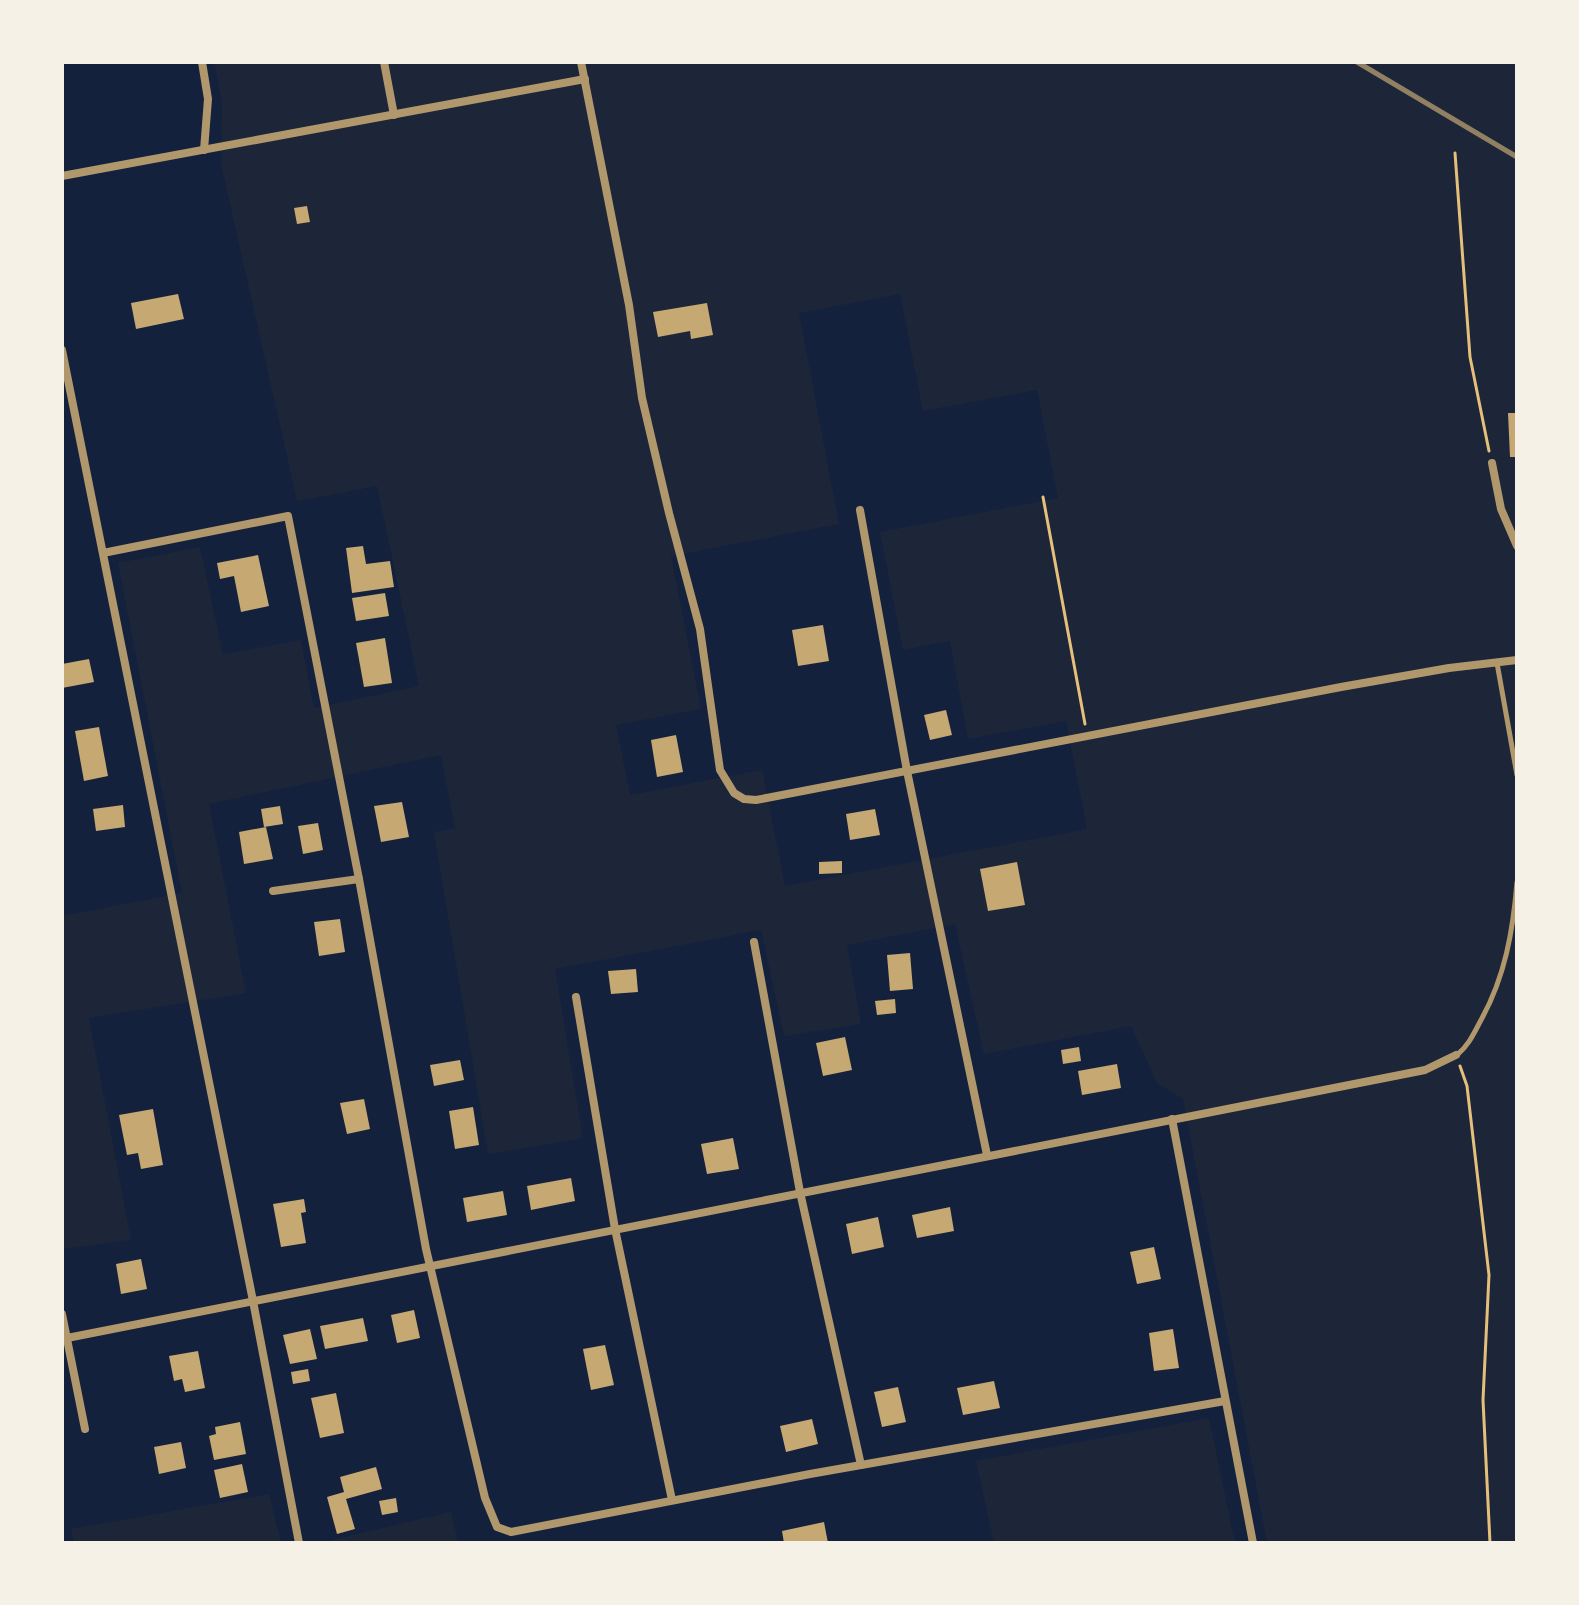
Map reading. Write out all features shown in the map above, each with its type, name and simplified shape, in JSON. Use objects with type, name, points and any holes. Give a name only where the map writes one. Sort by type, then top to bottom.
[{"type":"street","points":[[202,62],[209,114],[204,150]]},
{"type":"street","points":[[384,62],[394,115]]},
{"type":"street","points":[[581,62],[629,305],[645,411],[700,629],[720,770],[725,783],[734,793],[744,799],[756,800],[1387,679],[1517,660]]},
{"type":"street","points":[[62,176],[585,79]]},
{"type":"street","points":[[62,350],[299,1543]]},
{"type":"street","points":[[1492,463],[1501,509],[1517,546]]},
{"type":"street","points":[[860,510],[907,771],[987,1155]]},
{"type":"street","points":[[103,553],[288,516],[430,1266],[485,1498],[497,1527],[511,1532],[861,1465],[1225,1401]]},
{"type":"street","points":[[273,891],[359,879]]},
{"type":"street","points":[[754,942],[800,1192],[861,1465]]},
{"type":"street","points":[[576,997],[615,1229],[672,1500]]},
{"type":"street","points":[[64,1338],[1425,1070],[1456,1055]]},
{"type":"street","points":[[1172,1119],[1253,1543]]},
{"type":"street","points":[[62,1314],[64,1338],[85,1429]]},
{"type":"lane","points":[[1497,663],[1517,775]]},
{"type":"lane","points":[[1456,1055],[1468,1044],[1505,966],[1517,882]]},
{"type":"path","points":[[1455,153],[1470,357],[1492,463]]},
{"type":"path","points":[[1043,497],[1087,735]]},
{"type":"path","points":[[1456,1055],[1467,1086],[1489,1275],[1483,1400],[1490,1543]]},
{"type":"shaded area","points":[[214,62],[1517,62],[1517,1543],[1267,1543],[1183,1099],[1157,1083],[1131,1026],[984,1054],[955,924],[847,945],[861,1024],[784,1036],[761,930],[555,969],[583,1138],[488,1154],[434,832],[455,828],[441,755],[209,804],[246,993],[89,1018],[131,1240],[62,1249],[62,916],[182,893],[118,563],[200,547],[223,654],[301,640],[314,708],[419,686],[377,486],[297,501],[221,164],[222,102]],"holes":[[[900,294],[923,411],[1037,390],[1058,498],[880,532],[903,650],[950,641],[968,739],[1066,721],[1087,829],[785,886],[762,770],[630,795],[616,725],[701,709],[671,556],[839,524],[799,313]]]},
{"type":"shaded area","points":[[1209,1418],[1235,1543],[994,1543],[976,1461]]},
{"type":"shaded area","points":[[269,1494],[281,1543],[74,1543],[71,1529]]},
{"type":"shaded area","points":[[451,1512],[458,1543],[319,1543]]},
{"type":"building","points":[[307,206],[310,222],[297,224],[294,208]]},
{"type":"building","points":[[178,294],[184,319],[136,329],[131,303]]},
{"type":"building","points":[[707,303],[713,335],[691,339],[690,331],[658,337],[653,312]]},
{"type":"building","points":[[1508,413],[1517,413],[1517,457],[1510,457]]},
{"type":"building","points":[[363,546],[366,564],[390,561],[394,587],[352,593],[346,548]]},
{"type":"building","points":[[258,555],[269,606],[241,612],[234,576],[220,579],[217,563]]},
{"type":"building","points":[[385,593],[389,616],[356,621],[352,598]]},
{"type":"building","points":[[823,625],[829,661],[798,666],[792,630]]},
{"type":"building","points":[[385,638],[392,683],[364,687],[356,643]]},
{"type":"building","points":[[89,659],[94,682],[62,688],[62,664]]},
{"type":"building","points":[[946,710],[952,735],[930,740],[924,715]]},
{"type":"building","points":[[99,727],[108,776],[84,781],[75,731]]},
{"type":"building","points":[[676,735],[683,772],[657,777],[651,740]]},
{"type":"building","points":[[402,802],[409,837],[381,842],[374,806]]},
{"type":"building","points":[[123,805],[125,827],[96,831],[93,809]]},
{"type":"building","points":[[280,806],[283,824],[264,827],[261,809]]},
{"type":"building","points":[[875,809],[880,835],[850,840],[846,814]]},
{"type":"building","points":[[318,823],[323,850],[303,854],[298,826]]},
{"type":"building","points":[[266,827],[273,859],[244,864],[239,832]]},
{"type":"building","points":[[842,861],[842,873],[819,874],[819,862]]},
{"type":"building","points":[[1017,862],[1025,905],[988,911],[980,869]]},
{"type":"building","points":[[340,919],[345,952],[319,956],[314,922]]},
{"type":"building","points":[[910,953],[913,989],[890,991],[887,955]]},
{"type":"building","points":[[636,969],[638,992],[611,994],[608,971]]},
{"type":"building","points":[[895,999],[896,1013],[877,1015],[875,1001]]},
{"type":"building","points":[[845,1037],[852,1070],[823,1076],[816,1043]]},
{"type":"building","points":[[1079,1047],[1081,1061],[1063,1064],[1061,1050]]},
{"type":"building","points":[[460,1060],[464,1080],[434,1086],[430,1065]]},
{"type":"building","points":[[1117,1064],[1121,1088],[1082,1095],[1078,1071]]},
{"type":"building","points":[[364,1099],[370,1129],[347,1134],[340,1103]]},
{"type":"building","points":[[473,1107],[479,1145],[455,1149],[449,1111]]},
{"type":"building","points":[[153,1109],[163,1165],[141,1169],[138,1153],[127,1155],[119,1115]]},
{"type":"building","points":[[733,1138],[739,1169],[707,1174],[701,1144]]},
{"type":"building","points":[[571,1178],[575,1201],[531,1210],[527,1186]]},
{"type":"building","points":[[503,1191],[507,1215],[467,1222],[463,1198]]},
{"type":"building","points":[[304,1199],[306,1212],[301,1213],[306,1243],[281,1247],[273,1204]]},
{"type":"building","points":[[950,1207],[954,1231],[917,1238],[912,1215]]},
{"type":"building","points":[[878,1217],[884,1247],[852,1254],[846,1224]]},
{"type":"building","points":[[1154,1247],[1161,1279],[1137,1284],[1130,1252]]},
{"type":"building","points":[[141,1259],[147,1289],[121,1294],[116,1264]]},
{"type":"building","points":[[414,1310],[420,1338],[397,1343],[391,1315]]},
{"type":"building","points":[[363,1318],[368,1341],[325,1349],[320,1326]]},
{"type":"building","points":[[310,1329],[317,1359],[290,1364],[283,1335]]},
{"type":"building","points":[[1173,1329],[1179,1368],[1154,1371],[1149,1333]]},
{"type":"building","points":[[605,1345],[614,1385],[591,1390],[583,1349]]},
{"type":"building","points":[[198,1351],[205,1388],[185,1392],[182,1379],[174,1381],[169,1356]]},
{"type":"building","points":[[308,1369],[310,1381],[293,1384],[291,1372]]},
{"type":"building","points":[[994,1381],[1000,1408],[963,1415],[957,1388]]},
{"type":"building","points":[[898,1387],[906,1422],[882,1427],[874,1392]]},
{"type":"building","points":[[336,1393],[344,1433],[320,1438],[311,1398]]},
{"type":"building","points":[[812,1419],[818,1444],[786,1452],[780,1426]]},
{"type":"building","points":[[240,1422],[246,1454],[214,1460],[209,1436],[216,1434],[215,1427]]},
{"type":"building","points":[[181,1442],[186,1468],[159,1474],[154,1447]]},
{"type":"building","points":[[242,1464],[248,1492],[220,1498],[214,1470]]},
{"type":"building","points":[[376,1467],[382,1489],[346,1499],[355,1529],[337,1534],[327,1497],[344,1492],[340,1477]]},
{"type":"building","points":[[396,1498],[398,1512],[382,1515],[379,1501]]},
{"type":"building","points":[[824,1522],[828,1543],[784,1543],[782,1531]]},
{"type":"railway","points":[[1357,62],[1517,157]]}]
